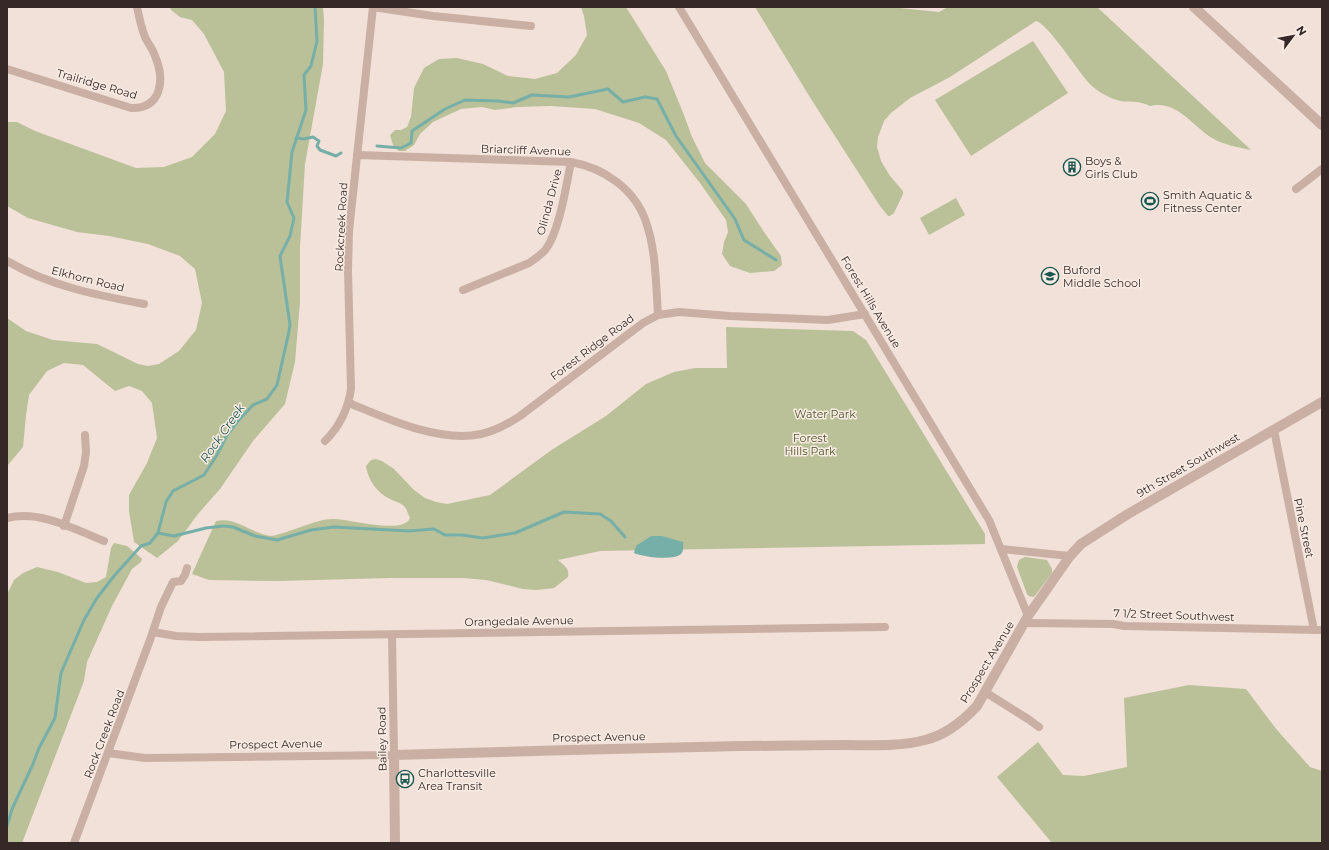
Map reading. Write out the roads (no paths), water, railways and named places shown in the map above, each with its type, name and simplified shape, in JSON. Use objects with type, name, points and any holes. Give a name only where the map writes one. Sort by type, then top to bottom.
[{"type":"street","name":"Trailridge Road","points":[[7,69],[131,108],[145,106],[156,97],[159,90],[160,78],[156,56],[146,38],[140,22],[137,7]]},
{"type":"street","points":[[373,7],[434,16],[531,26]]},
{"type":"street","name":"Rockcreek Road","points":[[325,441],[339,425],[345,414],[349,403],[351,389],[348,270],[349,231],[373,7]]},
{"type":"street","name":"Forest Hills Avenue","points":[[679,7],[989,520],[1002,549],[1026,620]]},
{"type":"street","points":[[1194,7],[1322,125]]},
{"type":"street","name":"Briarcliff Avenue","points":[[357,155],[571,162],[593,168],[609,176],[629,193],[637,204],[646,223],[652,248],[656,279],[658,315]]},
{"type":"street","name":"Olinda Drive","points":[[463,290],[529,263],[538,257],[545,249],[551,240],[558,218],[566,190],[571,162]]},
{"type":"street","points":[[1296,189],[1322,169]]},
{"type":"street","name":"Elkhorn Road","points":[[7,262],[26,272],[67,287],[102,296],[144,304]]},
{"type":"street","name":"Forest Ridge Road","points":[[349,403],[404,424],[440,435],[461,436],[482,434],[507,424],[520,416],[643,323],[658,315],[679,312],[730,316],[828,320],[865,314]]},
{"type":"street","name":"9th Street Southwest","points":[[1026,620],[1070,556],[1081,544],[1128,514],[1322,402]]},
{"type":"street","name":"Pine Street","points":[[1274,430],[1318,630]]},
{"type":"street","points":[[64,526],[84,466],[86,452],[85,435]]},
{"type":"street","points":[[7,518],[15,516],[42,518],[104,541]]},
{"type":"street","points":[[1002,549],[1070,556]]},
{"type":"street","name":"Rock Creek Road","points":[[74,843],[162,607],[173,582],[181,581],[187,568]]},
{"type":"street","name":"7 1/2 Street Southwest","points":[[1026,620],[1113,624],[1124,626],[1318,630]]},
{"type":"street","name":"Prospect Avenue","points":[[108,753],[145,758],[394,755],[677,747],[870,745],[912,743],[927,740],[942,734],[955,726],[977,706],[1026,620]]},
{"type":"street","name":"Orangedale Avenue","points":[[153,632],[176,636],[199,637],[885,627]]},
{"type":"street","name":"Bailey Road","points":[[392,635],[395,843]]},
{"type":"street","points":[[985,692],[1015,710],[1039,727]]},
{"type":"water","points":[[651,536],[662,536],[683,542],[682,553],[677,556],[665,558],[644,556],[634,553],[636,546]]},
{"type":"waterway","name":"Rock Creek","points":[[7,826],[12,809],[39,748],[55,718],[61,673],[84,620],[97,598],[114,576],[141,546],[150,543],[158,533],[166,502],[173,491],[204,475],[217,455],[227,435],[238,421],[253,405],[267,399],[277,385],[290,325],[280,256],[290,236],[294,218],[287,202],[292,152],[306,110],[304,75],[311,66],[317,41],[315,7]]},
{"type":"waterway","points":[[377,146],[401,148],[411,143],[412,131],[445,109],[465,100],[513,103],[532,95],[569,97],[608,89],[623,102],[645,97],[657,99],[676,136],[735,219],[744,240],[776,260]]},
{"type":"waterway","points":[[296,138],[304,139],[313,137],[319,141],[317,146],[320,150],[336,156],[341,153]]},
{"type":"waterway","points":[[158,533],[174,536],[206,528],[223,526],[233,527],[255,536],[277,540],[311,530],[334,527],[409,531],[434,529],[445,535],[462,535],[483,538],[515,533],[564,512],[600,514],[611,521],[625,537]]},
{"type":"place","name":"Boys & Girls Club","points":[[1072,167]]},
{"type":"place","name":"Smith Aquatic & Fitness Center","points":[[1150,201]]},
{"type":"place","name":"Buford Middle School","points":[[1050,276]]},
{"type":"place","name":"Charlottesville Area Transit","points":[[405,779]]},
{"type":"park label","name":"Water Park","points":[[825,414]]},
{"type":"park label","name":"Forest Hills Park","points":[[810,444]]}]
